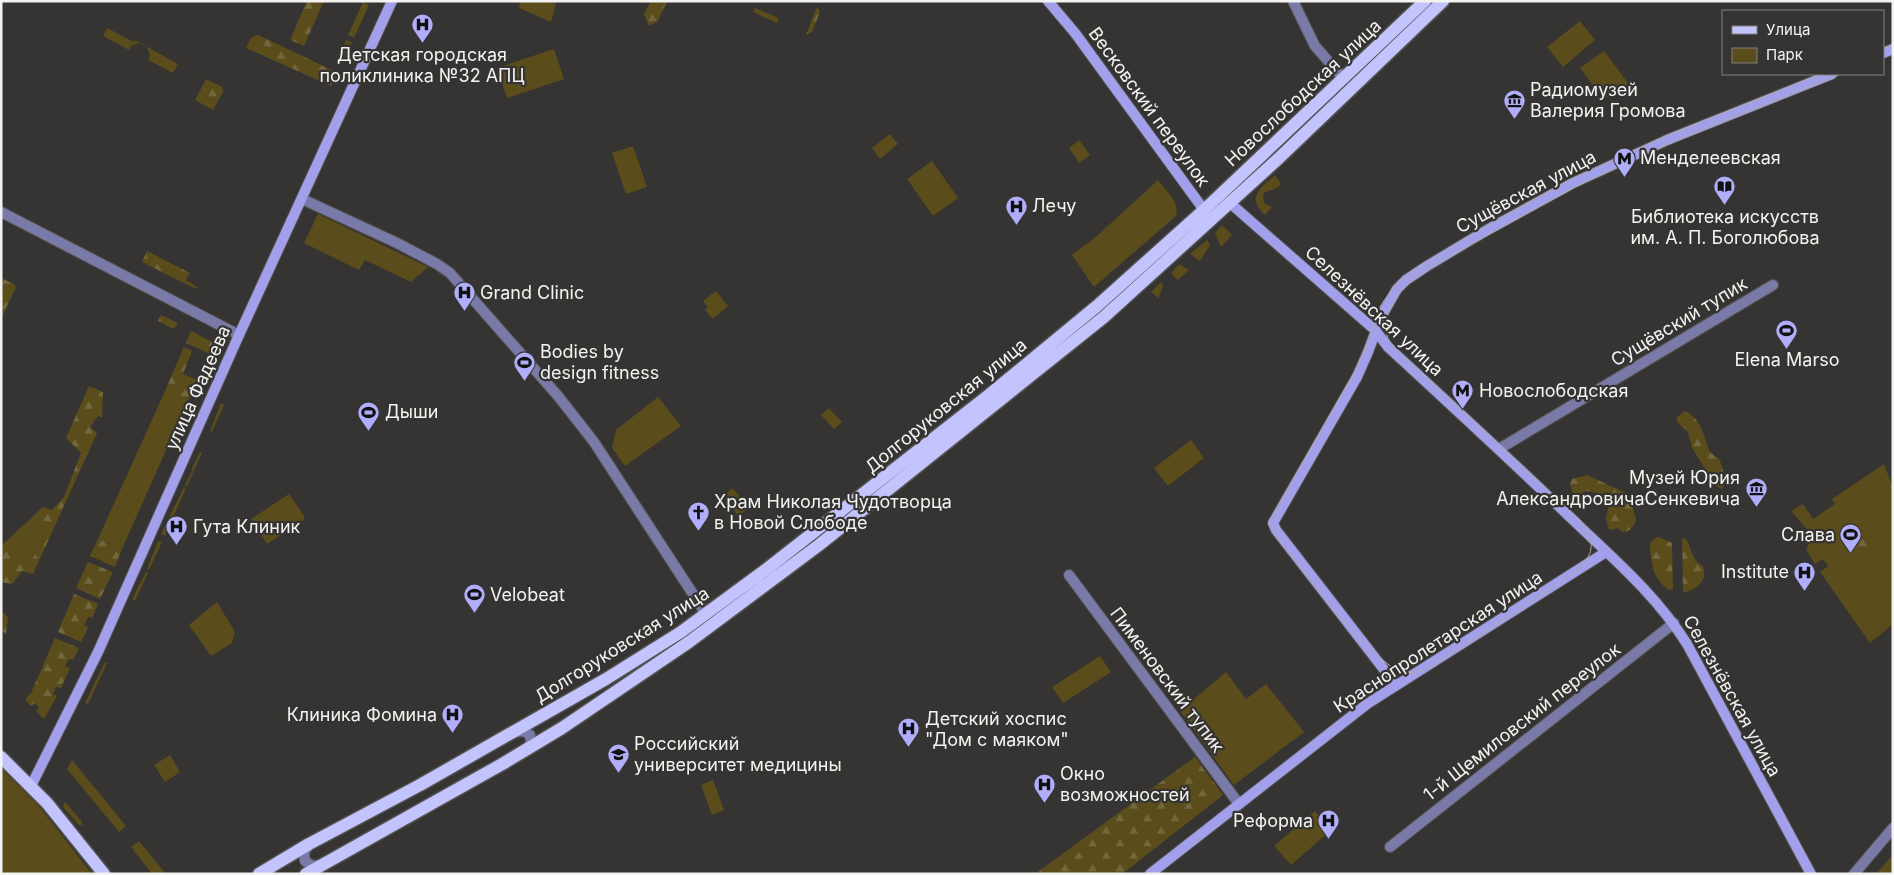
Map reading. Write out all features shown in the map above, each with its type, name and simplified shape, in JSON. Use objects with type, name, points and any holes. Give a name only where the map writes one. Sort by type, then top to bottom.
[{"type":"main road","name":"Новослободская улица","points":[[1204,210],[1425,1]]},
{"type":"main road","name":"Новослободская улица","points":[[1230,203],[1443,1]]},
{"type":"main road","name":"Долгоруковская улица","points":[[306,874],[525,750],[689,642],[824,541],[1092,327],[1230,203]]},
{"type":"main road","name":"Долгоруковская улица","points":[[259,874],[309,844],[514,732],[681,632],[838,514],[999,386],[1097,306],[1204,210]]},
{"type":"main road","points":[[1,757],[31,786],[64,823],[104,874]]},
{"type":"street","name":"улица Фадеева","points":[[31,786],[98,652],[239,335],[392,1]]},
{"type":"street","name":"Весковский переулок","points":[[1048,1],[1075,33],[1204,210]]},
{"type":"street","points":[[1293,1],[1315,46],[1344,78]]},
{"type":"street","name":"Сущёвская улица","points":[[1396,685],[1276,530],[1273,523],[1274,518],[1362,366],[1375,330],[1392,297],[1403,283],[1427,266],[1573,182],[1651,147],[1830,75]]},
{"type":"street","points":[[302,199],[397,243],[444,268],[454,278],[558,396],[594,442],[706,614]]},
{"type":"street","name":"Селезнёвская улица","points":[[1230,203],[1375,330],[1388,347],[1499,449],[1648,593],[1674,623],[1811,874]]},
{"type":"street","points":[[1,212],[239,335]]},
{"type":"street","name":"Сущёвский тупик","points":[[1499,449],[1773,285]]},
{"type":"street","name":"Краснопролетарская улица","points":[[1150,874],[1367,704],[1606,552]]},
{"type":"street","name":"Пименовский тупик","points":[[1069,575],[1239,804]]},
{"type":"street","name":"1-й Щемиловский переулок","points":[[1390,846],[1674,623]]},
{"type":"street","points":[[514,732],[524,731],[530,735],[530,743],[525,750]]},
{"type":"street","points":[[1854,874],[1893,828]]},
{"type":"street","points":[[309,844],[304,852],[305,861],[312,866],[321,866]]},
{"type":"green space","points":[[307,1],[324,1],[304,46],[290,40]]},
{"type":"green space","points":[[521,1],[550,1],[556,4],[551,22],[519,8]]},
{"type":"green space","points":[[651,1],[667,1],[658,21],[649,26],[644,14]]},
{"type":"green space","points":[[363,2],[369,5],[354,38],[348,35]]},
{"type":"green space","points":[[817,7],[820,12],[812,32],[806,35]]},
{"type":"green space","points":[[755,8],[779,18],[777,23],[753,12]]},
{"type":"green space","points":[[1580,21],[1595,40],[1563,67],[1547,47]]},
{"type":"green space","points":[[107,28],[134,42],[135,40],[178,64],[173,73],[148,60],[150,55],[147,47],[139,43],[131,46],[129,50],[103,36]]},
{"type":"green space","points":[[258,35],[338,73],[331,86],[246,48],[251,38]]},
{"type":"green space","points":[[346,40],[352,42],[341,64],[335,62]]},
{"type":"green space","points":[[554,49],[564,79],[507,98],[497,68]]},
{"type":"green space","points":[[1604,51],[1631,87],[1603,99],[1580,68]]},
{"type":"green space","points":[[206,79],[222,87],[223,92],[213,110],[195,100]]},
{"type":"green space","points":[[890,134],[898,144],[880,159],[872,148]]},
{"type":"green space","points":[[1079,140],[1090,155],[1079,163],[1069,148]]},
{"type":"green space","points":[[633,146],[647,187],[626,194],[612,153]]},
{"type":"green space","points":[[932,161],[958,198],[933,216],[907,179]]},
{"type":"green space","points":[[1275,175],[1281,184],[1264,194],[1265,204],[1272,207],[1265,215],[1256,203],[1257,193]]},
{"type":"green space","points":[[1158,180],[1174,201],[1177,211],[1176,216],[1094,287],[1072,255],[1097,236]]},
{"type":"green space","points":[[318,214],[428,267],[411,282],[365,260],[359,270],[304,243]]},
{"type":"green space","points":[[1222,225],[1232,235],[1221,247],[1215,233]]},
{"type":"green space","points":[[1207,240],[1210,245],[1200,261],[1191,253]]},
{"type":"green space","points":[[147,251],[190,273],[186,280],[197,287],[196,289],[142,262]]},
{"type":"green space","points":[[1179,264],[1189,270],[1178,280],[1171,274]]},
{"type":"green space","points":[[1,278],[14,284],[16,287],[1,319]]},
{"type":"green space","points":[[1161,282],[1163,286],[1158,298],[1151,292]]},
{"type":"green space","points":[[716,291],[728,306],[713,319],[705,310],[708,307],[703,301]]},
{"type":"green space","points":[[161,315],[178,323],[174,329],[158,321]]},
{"type":"green space","points":[[191,331],[212,342],[210,354],[186,343]]},
{"type":"green space","points":[[184,347],[192,351],[183,374],[197,380],[188,401],[165,391]]},
{"type":"green space","points":[[89,386],[103,392],[102,417],[98,416],[90,427],[97,433],[33,574],[22,571],[12,584],[1,582],[1,546],[43,507],[52,510],[64,497],[81,453],[66,438]],"holes":[[[34,523],[47,531],[31,562],[9,548]]]},
{"type":"green space","points":[[165,391],[188,401],[122,549],[98,539]]},
{"type":"green space","points":[[658,397],[681,426],[625,466],[612,448],[616,430]]},
{"type":"green space","points":[[221,403],[224,405],[212,432],[210,431]]},
{"type":"green space","points":[[829,408],[842,422],[834,429],[821,415]]},
{"type":"green space","points":[[1685,411],[1698,422],[1710,452],[1720,461],[1727,480],[1722,489],[1716,486],[1692,448],[1688,432],[1678,423],[1676,418]]},
{"type":"green space","points":[[1191,440],[1204,458],[1168,486],[1154,468]]},
{"type":"green space","points":[[200,452],[202,453],[187,486],[185,485]]},
{"type":"green space","name":"Слава","points":[[1884,464],[1893,488],[1893,624],[1870,643],[1820,572],[1828,566],[1823,559],[1815,564],[1806,550],[1812,535],[1791,511],[1803,504],[1813,519],[1835,504],[1832,499]]},
{"type":"green space","points":[[1587,475],[1626,493],[1630,497],[1636,519],[1630,530],[1622,532],[1618,528],[1609,530],[1606,519],[1610,499],[1607,495],[1586,491],[1577,498],[1573,495],[1570,484],[1572,479]]},
{"type":"green space","points":[[184,487],[186,488],[165,536],[161,534]]},
{"type":"green space","points":[[733,488],[748,509],[738,516],[723,495]]},
{"type":"green space","points":[[289,494],[304,516],[304,520],[267,544],[251,519]]},
{"type":"green space","points":[[34,523],[47,531],[31,562],[8,548]]},
{"type":"green space","points":[[1855,523],[1869,531],[1869,541],[1868,545],[1862,550],[1849,553],[1844,550],[1840,537],[1845,529]]},
{"type":"green space","points":[[1659,537],[1672,543],[1673,589],[1668,590],[1653,570],[1650,544],[1655,538]]},
{"type":"green space","points":[[1682,538],[1686,539],[1694,558],[1703,566],[1704,572],[1701,583],[1685,593],[1683,591]]},
{"type":"green space","points":[[98,539],[122,549],[115,567],[90,556]]},
{"type":"green space","points":[[158,541],[162,542],[149,570],[147,569]]},
{"type":"green space","points":[[88,562],[113,572],[100,599],[76,588]]},
{"type":"green space","points":[[146,572],[148,573],[135,601],[133,597]]},
{"type":"green space","points":[[74,594],[98,604],[92,618],[88,617],[84,625],[88,627],[81,642],[58,632]]},
{"type":"green space","points":[[217,602],[235,632],[232,643],[211,656],[189,625]]},
{"type":"green space","points":[[1,611],[8,617],[6,634],[1,630]]},
{"type":"green space","points":[[55,638],[79,648],[73,660],[69,659],[65,666],[70,668],[61,688],[56,687],[53,694],[57,696],[44,719],[36,711],[39,708],[35,703],[31,706],[25,699],[31,693]]},
{"type":"green space","points":[[1100,656],[1111,672],[1063,703],[1052,687]]},
{"type":"green space","points":[[105,662],[107,663],[88,704],[85,703]]},
{"type":"green space","points":[[1226,672],[1246,699],[1266,684],[1304,732],[1234,785],[1180,711]]},
{"type":"green space","points":[[170,755],[180,772],[165,782],[154,765]]},
{"type":"green space","points":[[1195,757],[1223,795],[1122,874],[1035,874]]},
{"type":"green space","points":[[72,760],[126,826],[119,832],[67,769]]},
{"type":"green space","points":[[1,768],[38,805],[92,874],[1,874]]},
{"type":"green space","points":[[713,780],[724,810],[712,815],[701,785]]},
{"type":"green space","points":[[64,803],[82,822],[82,825],[79,825],[63,807]]},
{"type":"green space","points":[[1315,811],[1331,830],[1291,865],[1274,846]]},
{"type":"green space","points":[[139,841],[166,874],[152,874],[131,847]]},
{"type":"green space","points":[[1893,855],[1893,874],[1876,874]]},
{"type":"tram line","points":[[1884,49],[1893,45]]},
{"type":"tram line","points":[[1818,75],[1666,136],[1571,179],[1464,239],[1396,284],[1381,305],[1371,336],[1356,369],[1283,497],[1271,522],[1276,534],[1310,579],[1359,637],[1390,666],[1398,670],[1416,672],[1435,664],[1564,580],[1586,560],[1590,554],[1591,547],[1587,530],[1580,520],[1395,349],[1388,339],[1384,323],[1398,292],[1441,261],[1577,186],[1686,136],[1838,75]]},
{"type":"place","name":"Детская городская поликлиника №32 АПЦ","points":[[422,44]]},
{"type":"place","name":"Радиомузей Валерия Громова","points":[[1514,119]]},
{"type":"place","name":"Менделеевская","points":[[1624,177]]},
{"type":"place","name":"Библиотека искусств им. А. П. Боголюбова","points":[[1725,206]]},
{"type":"place","name":"Лечу","points":[[1016,225]]},
{"type":"place","name":"Grand Clinic","points":[[464,312]]},
{"type":"place","name":"Elena Marso","points":[[1787,349]]},
{"type":"place","name":"Bodies by design fitness","points":[[524,381]]},
{"type":"place","name":"Новослободская","points":[[1463,410]]},
{"type":"place","name":"Дыши","points":[[369,431]]},
{"type":"place","name":"Музей Юрия АлександровичаСенкевича","points":[[1756,507]]},
{"type":"place","name":"Храм Николая Чудотворца в Новой Слободе","points":[[698,531]]},
{"type":"place","name":"Гута Клиник","points":[[177,546]]},
{"type":"place","name":"Слава","points":[[1851,554]]},
{"type":"place","name":"Institute","points":[[1805,591]]},
{"type":"place","name":"Velobeat","points":[[474,614]]},
{"type":"place","name":"Клиника Фомина","points":[[453,734]]},
{"type":"place","name":"Детский хоспис \"Дом с маяком\"","points":[[909,748]]},
{"type":"place","name":"Российский университет медицины","points":[[618,773]]},
{"type":"place","name":"Окно возможностей","points":[[1044,803]]},
{"type":"place","name":"Реформа","points":[[1329,840]]}]
